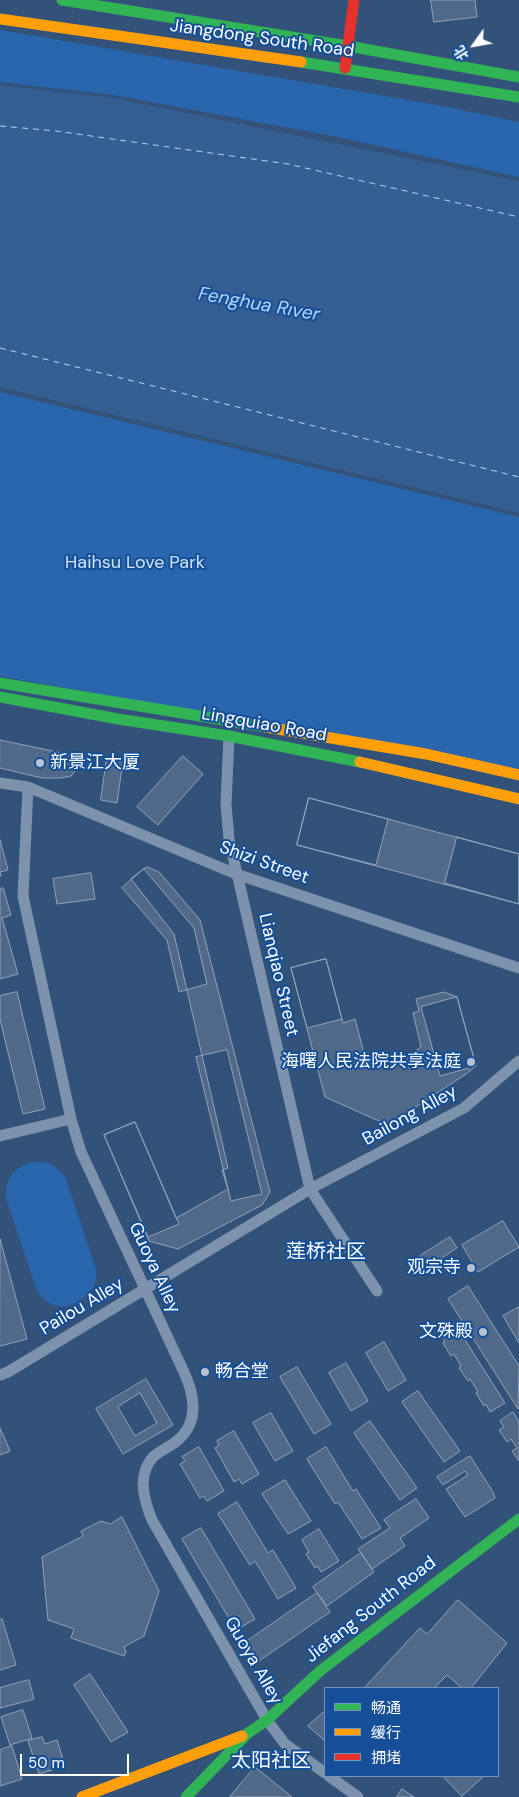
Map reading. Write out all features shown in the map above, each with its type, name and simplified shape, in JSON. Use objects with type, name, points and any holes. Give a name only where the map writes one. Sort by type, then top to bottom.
[{"type":"main road","name":"Jiangdong South Road","points":[[62,0],[348,46],[519,77]]},
{"type":"main road","points":[[345,68],[354,0]]},
{"type":"main road","name":"Jiangdong South Road","points":[[0,19],[345,68],[519,97]]},
{"type":"main road","name":"Lingquiao Road","points":[[0,683],[426,754],[519,775]]},
{"type":"main road","name":"Lingquiao Road","points":[[0,697],[118,719],[229,736],[343,758],[519,799]]},
{"type":"main road","name":"Jiefang South Road","points":[[186,1797],[248,1733],[267,1720],[335,1658],[519,1519]]},
{"type":"main road","name":"Jiefang South Road","points":[[82,1797],[248,1733]]},
{"type":"street","name":"Lianqiao Street","points":[[229,736],[226,804],[229,839],[310,1189],[377,1291]]},
{"type":"street","name":"Shizi Street","points":[[0,783],[28,787],[236,874],[519,968]]},
{"type":"street","name":"Guoya Alley","points":[[28,787],[23,896],[71,1119],[81,1152],[191,1388],[194,1408],[191,1420],[185,1432],[178,1440],[153,1458],[142,1480],[144,1502],[152,1520],[267,1720],[286,1744],[324,1772]]},
{"type":"street","name":"Bailong Alley","points":[[310,1189],[464,1108],[519,1061]]},
{"type":"street","points":[[0,1136],[71,1119]]},
{"type":"street","name":"Pailou Alley","points":[[0,1375],[8,1372],[310,1189]]},
{"type":"street","points":[[330,1777],[358,1797]]},
{"type":"green space","points":[[0,30],[437,105],[519,122],[519,177],[338,137],[114,95],[0,82]]},
{"type":"green space","name":"Haihsu Love Park","points":[[0,392],[519,517],[519,769],[0,676]]},
{"type":"green space","points":[[33,1162],[51,1164],[65,1176],[96,1269],[96,1281],[93,1288],[78,1302],[71,1305],[53,1305],[47,1302],[37,1291],[6,1198],[7,1185],[12,1175],[21,1167]]},
{"type":"water","name":"Fenghua Rıver","points":[[0,85],[113,98],[519,181],[519,513],[0,387]]},
{"type":"building","points":[[431,0],[475,0],[477,17],[434,22]]},
{"type":"building","name":"新景江大厦","points":[[0,740],[81,757],[77,769],[71,776],[42,778],[0,768]]},
{"type":"building","points":[[183,756],[203,774],[158,825],[137,807]]},
{"type":"building","points":[[107,757],[123,760],[117,803],[101,800]]},
{"type":"building","points":[[309,798],[388,819],[376,865],[297,845]]},
{"type":"building","points":[[309,798],[519,854],[519,904],[297,845]]},
{"type":"building","points":[[457,837],[519,854],[519,904],[445,883]]},
{"type":"building","points":[[0,840],[8,870],[0,872]]},
{"type":"building","points":[[147,867],[159,872],[200,920],[270,1192],[262,1205],[178,1249],[149,1241],[104,1135],[135,1122],[176,1218],[228,1189],[222,1170],[228,1168],[174,934],[131,879]]},
{"type":"building","points":[[144,869],[194,928],[207,984],[179,992],[167,940],[122,888]]},
{"type":"building","points":[[91,873],[95,899],[57,904],[53,879]]},
{"type":"building","points":[[3,888],[11,915],[2,918],[18,974],[0,979],[0,889]]},
{"type":"building","points":[[326,959],[342,1019],[307,1028],[291,968]]},
{"type":"building","points":[[326,959],[343,1023],[355,1019],[364,1053],[393,1066],[421,1047],[413,1013],[419,1011],[416,999],[444,992],[457,997],[476,1066],[388,1125],[325,1097],[291,968]]},
{"type":"building","points":[[17,992],[45,1109],[23,1114],[0,1019],[0,996]]},
{"type":"building","points":[[457,997],[476,1066],[440,1076],[421,1007]]},
{"type":"building","points":[[227,1050],[262,1194],[231,1201],[196,1057]]},
{"type":"building","points":[[135,1122],[179,1224],[148,1237],[104,1135]]},
{"type":"building","points":[[503,1221],[519,1247],[478,1272],[462,1245]]},
{"type":"building","points":[[450,1237],[457,1248],[428,1267],[420,1256]]},
{"type":"building","points":[[0,1239],[27,1339],[0,1346]]},
{"type":"building","name":"文殊殿","points":[[468,1286],[519,1366],[518,1409],[448,1299]]},
{"type":"building","points":[[519,1307],[519,1343],[503,1316]]},
{"type":"building","points":[[455,1324],[505,1403],[490,1412],[486,1404],[484,1406],[476,1393],[478,1392],[470,1379],[468,1381],[459,1368],[461,1366],[454,1354],[451,1356],[443,1343],[445,1342],[440,1334]]},
{"type":"building","points":[[384,1342],[406,1380],[388,1391],[366,1353]]},
{"type":"building","points":[[346,1363],[368,1401],[351,1411],[329,1373]]},
{"type":"building","points":[[297,1367],[331,1424],[314,1434],[280,1377]]},
{"type":"building","points":[[146,1379],[173,1425],[123,1454],[96,1409]],"holes":[[[140,1393],[157,1423],[135,1436],[118,1407]]]},
{"type":"building","points":[[418,1391],[460,1451],[444,1462],[402,1402]]},
{"type":"building","points":[[513,1412],[519,1422],[519,1461],[512,1451],[517,1448],[511,1439],[507,1442],[499,1430],[504,1427],[500,1421]]},
{"type":"building","points":[[271,1413],[293,1451],[275,1461],[253,1423]]},
{"type":"building","points":[[370,1421],[417,1488],[400,1500],[354,1433]]},
{"type":"building","points":[[0,1428],[10,1451],[0,1455]]},
{"type":"building","points":[[234,1431],[259,1474],[242,1484],[239,1479],[234,1482],[215,1448],[219,1445],[217,1441]]},
{"type":"building","points":[[199,1447],[224,1491],[207,1501],[204,1496],[200,1498],[180,1464],[185,1461],[182,1457]]},
{"type":"building","points":[[326,1447],[353,1491],[356,1489],[381,1528],[362,1539],[338,1502],[335,1504],[307,1459]]},
{"type":"building","points":[[470,1456],[495,1498],[465,1517],[446,1489],[468,1475],[465,1471],[443,1485],[437,1477]]},
{"type":"building","points":[[285,1480],[311,1521],[288,1534],[262,1494]]},
{"type":"building","points":[[416,1499],[429,1518],[400,1538],[405,1546],[372,1569],[358,1549],[390,1528],[384,1520]]},
{"type":"building","points":[[237,1502],[268,1553],[273,1550],[296,1588],[278,1599],[255,1561],[250,1565],[218,1514]]},
{"type":"building","points":[[122,1517],[159,1591],[144,1636],[124,1647],[126,1652],[124,1656],[71,1638],[74,1629],[48,1620],[42,1557],[83,1536],[81,1531],[101,1521],[110,1524]]},
{"type":"building","points":[[201,1528],[255,1619],[236,1630],[182,1539]]},
{"type":"building","points":[[319,1529],[339,1561],[321,1572],[318,1566],[315,1568],[306,1554],[309,1552],[302,1540]]},
{"type":"building","points":[[361,1553],[374,1572],[327,1606],[313,1587]]},
{"type":"building","points":[[317,1593],[330,1612],[256,1663],[243,1644]]},
{"type":"building","points":[[458,1600],[507,1643],[472,1687],[461,1687],[447,1675],[435,1687],[365,1687],[420,1628],[427,1634]]},
{"type":"building","points":[[0,1619],[2,1619],[16,1665],[0,1670]]},
{"type":"building","points":[[90,1674],[128,1732],[111,1742],[74,1685]]},
{"type":"building","points":[[29,1680],[34,1699],[0,1708],[0,1688]]},
{"type":"building","points":[[23,1710],[32,1738],[10,1745],[1,1717]]},
{"type":"building","points":[[324,1712],[324,1740],[308,1726]]},
{"type":"building","points":[[42,1737],[45,1744],[57,1740],[65,1766],[39,1774],[28,1741]]},
{"type":"building","points":[[12,1746],[22,1779],[0,1786],[0,1750]]},
{"type":"building","points":[[255,1767],[292,1797],[230,1797]]},
{"type":"building","points":[[444,1777],[483,1777],[462,1796]]},
{"type":"building","points":[[402,1789],[414,1797],[397,1797]]},
{"type":"ferry route","points":[[0,126],[56,131],[288,164],[519,217]]},
{"type":"ferry route","points":[[0,348],[519,477]]},
{"type":"traffic: fast","points":[[62,0],[348,46],[519,77]]},
{"type":"traffic: fast","points":[[301,62],[519,97]]},
{"type":"traffic: fast","points":[[0,683],[266,727]]},
{"type":"traffic: fast","points":[[0,697],[118,719],[229,736],[360,762]]},
{"type":"traffic: fast","points":[[186,1797],[248,1733],[267,1720],[320,1671],[519,1519]]},
{"type":"traffic: slow","points":[[0,19],[301,62]]},
{"type":"traffic: slow","points":[[266,727],[426,754],[519,775]]},
{"type":"traffic: slow","points":[[360,762],[519,799]]},
{"type":"traffic: slow","points":[[82,1797],[242,1736]]},
{"type":"traffic: jam","points":[[345,68],[354,0]]},
{"type":"place","name":"新景江大厦","points":[[40,763]]},
{"type":"place","name":"海曙人民法院共享法庭","points":[[471,1062]]},
{"type":"place","name":"观宗寺","points":[[471,1268]]},
{"type":"place","name":"文殊殿","points":[[483,1332]]},
{"type":"place","name":"畅合堂","points":[[205,1372]]},
{"type":"district","name":"莲桥社区","points":[[326,1253]]},
{"type":"district","name":"太阳社区","points":[[271,1762]]}]
